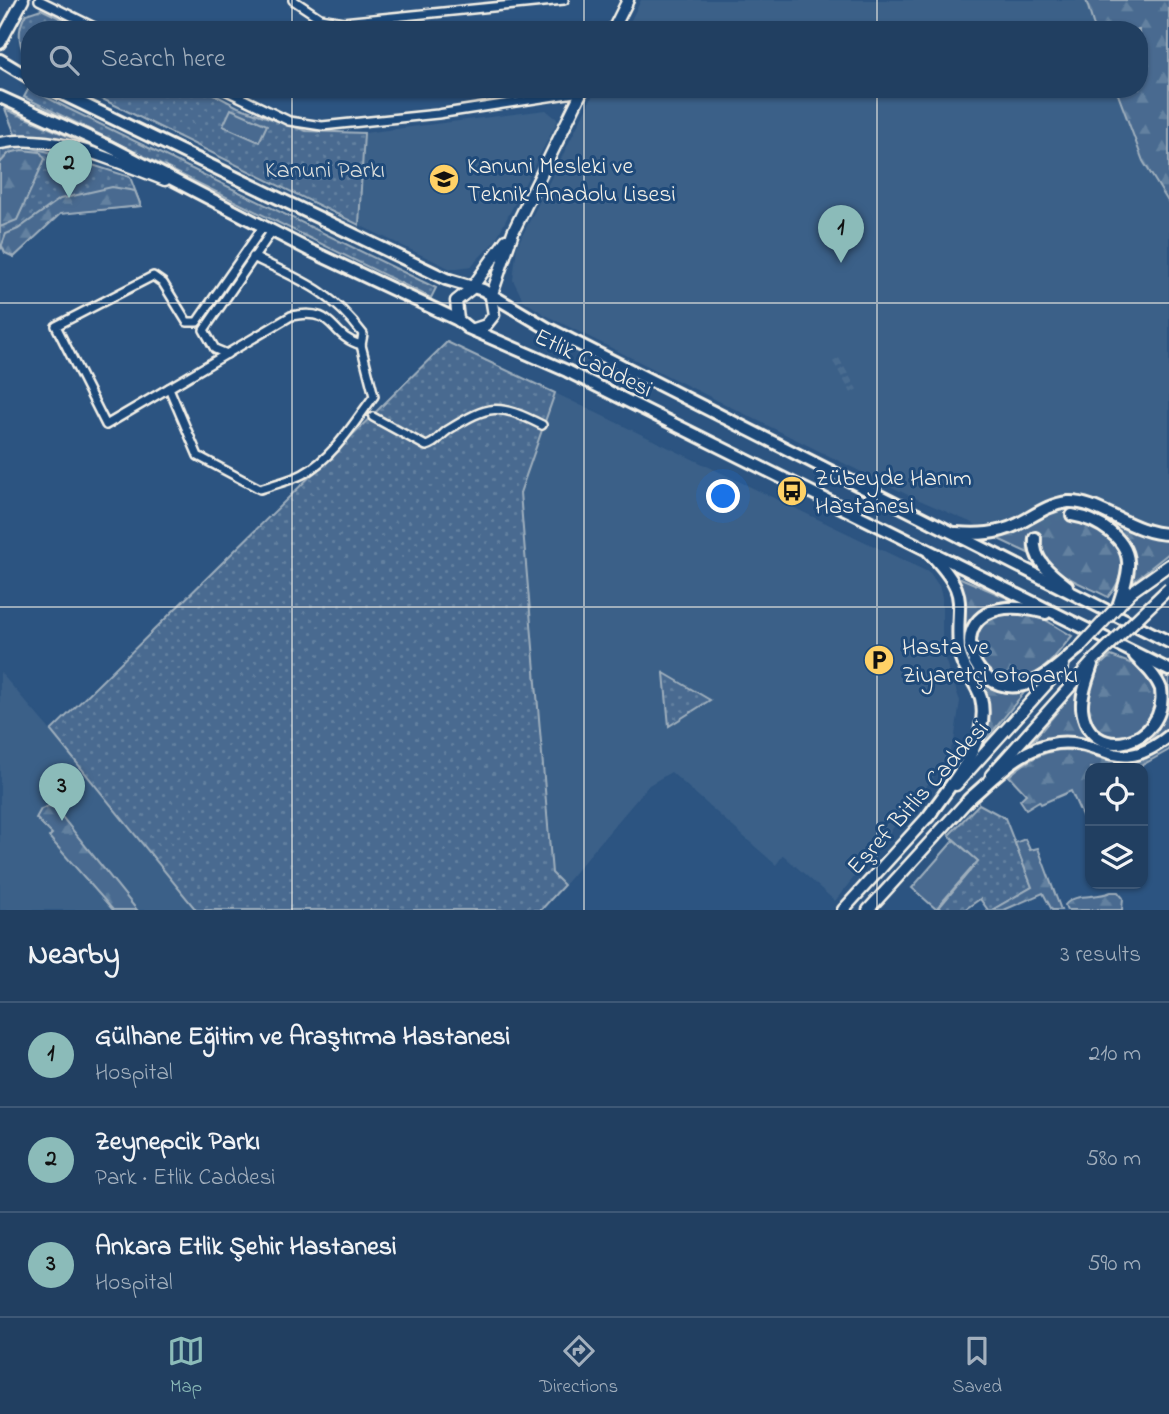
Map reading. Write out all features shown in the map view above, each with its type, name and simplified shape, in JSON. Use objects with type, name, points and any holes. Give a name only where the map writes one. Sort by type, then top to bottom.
[{"type":"main road","points":[[0,43],[23,0]]},
{"type":"main road","points":[[618,21],[628,0]]},
{"type":"main road","points":[[0,60],[21,73]]},
{"type":"main road","name":"Etlik Caddesi","points":[[0,97],[110,147],[268,229],[925,548],[1169,670]]},
{"type":"main road","name":"Etlik Caddesi","points":[[71,98],[471,289],[483,290],[491,297],[1169,642]]},
{"type":"main road","points":[[474,329],[486,325],[494,315],[491,297],[513,232],[579,98]]},
{"type":"main road","points":[[0,143],[30,141],[70,147],[179,185]]},
{"type":"main road","points":[[458,320],[456,301],[471,289],[513,232]]},
{"type":"main road","points":[[949,532],[994,532],[1019,523],[1043,509],[1070,502],[1096,509],[1139,529],[1169,534]]},
{"type":"main road","points":[[1072,515],[1100,525],[1120,542],[1128,561],[1128,587],[1118,606]]},
{"type":"main road","points":[[1035,538],[1037,556],[1046,569],[1092,604]]},
{"type":"main road","points":[[925,548],[948,575],[960,595],[960,658],[977,689],[983,710],[976,742],[928,817]]},
{"type":"main road","points":[[1128,587],[1169,565]]},
{"type":"main road","name":"Eşref Bitlis Caddesi","points":[[868,910],[1093,661],[1169,589]]},
{"type":"main road","points":[[1069,620],[1006,606],[983,615],[972,633],[973,660],[990,680],[1020,686],[1036,681],[1078,649]]},
{"type":"main road","name":"Eşref Bitlis Caddesi","points":[[843,910],[1118,606]]},
{"type":"main road","points":[[1093,661],[1083,712],[1088,726],[1098,736],[1125,745],[1152,734],[1162,721],[1165,707],[1163,692],[1155,677],[1131,651]]},
{"type":"main road","points":[[968,800],[1017,758],[1041,747],[1073,744],[1110,755],[1128,756],[1142,752],[1169,736]]},
{"type":"street","points":[[39,0],[82,21]]},
{"type":"street","points":[[293,0],[320,18],[337,21]]},
{"type":"street","points":[[353,21],[564,0]]},
{"type":"street","points":[[242,98],[289,121],[322,125],[438,114],[538,98]]},
{"type":"street","points":[[227,354],[215,349],[204,330],[253,257],[268,229]]},
{"type":"street","points":[[268,229],[197,322],[187,322],[163,283],[153,276],[56,326],[106,425],[291,316],[313,312],[331,322],[350,342],[361,345]]},
{"type":"street","points":[[169,388],[198,456],[260,489],[302,475],[316,465],[346,435],[374,396],[361,345],[363,334],[342,307],[316,288],[253,257]]},
{"type":"street","points":[[373,417],[426,446],[475,415],[497,408],[506,408],[542,425]]},
{"type":"shaded area","points":[[641,0],[1169,0],[1169,527],[1141,522],[1093,503],[1066,499],[1044,502],[1000,524],[977,525],[908,495],[545,315],[523,300],[513,280],[517,246],[591,98],[1148,98],[1148,21],[630,21]]},
{"type":"shaded area","name":"Kanuni Mesleki ve Teknik Anadolu Lisesi","points":[[546,110],[558,120],[495,241],[471,266],[451,269],[359,225],[364,133]]},
{"type":"shaded area","points":[[555,393],[930,573],[939,586],[942,597],[942,651],[960,701],[954,742],[944,764],[835,901],[783,855],[776,865],[671,772],[649,785],[564,885],[552,873],[520,493]]},
{"type":"shaded area","points":[[0,672],[51,731],[196,910],[0,910]]},
{"type":"green space","points":[[1086,0],[1169,0],[1169,203],[1143,161],[1119,98],[1148,98],[1148,21],[1092,21]]},
{"type":"green space","points":[[41,9],[66,21],[23,21],[26,14]]},
{"type":"green space","points":[[26,98],[48,98],[436,288],[431,298]]},
{"type":"green space","name":"Kanuni Parkı","points":[[100,98],[221,98],[238,107],[306,131],[364,133],[359,225]]},
{"type":"green space","points":[[5,109],[86,145],[48,136],[15,134]]},
{"type":"green space","points":[[231,109],[267,125],[259,142],[223,126]]},
{"type":"green space","points":[[23,146],[130,177],[141,206],[60,213],[14,257],[0,246],[0,150]]},
{"type":"green space","points":[[22,150],[40,152],[45,159],[17,220],[0,227],[0,163],[9,153]]},
{"type":"green space","points":[[112,187],[135,191],[141,206],[60,214],[14,257],[5,253],[2,246],[0,250],[6,234],[18,229],[60,199]]},
{"type":"green space","points":[[447,342],[555,393],[520,493],[552,873],[564,885],[541,910],[196,910],[51,731]]},
{"type":"green space","points":[[1060,508],[1088,513],[1141,534],[1169,541],[1169,553],[1130,584],[1130,555],[1119,534],[1100,521],[1072,512],[1072,520],[1100,527],[1111,535],[1118,545],[1121,570],[1117,584],[1108,597],[1053,568],[1045,560],[1038,539],[1031,538],[1028,553],[996,538]]},
{"type":"green space","points":[[956,576],[1012,600],[992,605],[978,617],[970,633],[968,650],[974,667],[985,681],[1003,689],[1027,689],[981,746],[988,715],[982,694],[967,663],[963,639],[965,605]]},
{"type":"green space","points":[[1003,611],[1042,618],[1072,636],[1052,660],[1034,675],[1015,681],[1003,679],[993,675],[985,667],[979,658],[977,647],[983,624]]},
{"type":"green space","points":[[1111,656],[1138,666],[1157,688],[1158,718],[1127,741],[1101,736],[1088,705],[1090,684],[1102,664]]},
{"type":"green space","points":[[1154,667],[1169,675],[1169,729],[1150,743],[1120,752],[1031,743],[1081,683],[1082,720],[1115,747],[1146,742],[1155,735],[1162,713],[1158,686],[1152,671]]},
{"type":"green space","points":[[664,673],[710,700],[669,726]]},
{"type":"green space","points":[[1169,744],[1169,750],[1146,763],[1085,763],[1085,822],[1071,791],[1041,804],[1039,801],[1026,809],[1020,800],[1026,794],[1009,776],[1035,757],[1055,751],[1076,751],[1119,762],[1145,756]]},
{"type":"green space","points":[[979,804],[1005,818],[1032,887],[992,910],[988,910],[980,899],[964,910],[937,910],[978,861],[949,835]]},
{"type":"green space","points":[[49,806],[55,808],[137,910],[113,910],[49,837],[52,834],[36,818],[41,809]]},
{"type":"green space","points":[[1025,839],[1030,850],[1038,848],[1061,910],[1052,910],[1043,893],[1004,910],[992,910],[1032,887],[1015,843]]},
{"type":"green space","points":[[954,840],[978,861],[936,909],[912,888]]},
{"type":"green space","points":[[1118,892],[1123,898],[1122,910],[1067,910],[1065,905],[1074,898]]},
{"type":"tunnel","points":[[836,360],[854,391]]},
{"type":"tunnel","points":[[1035,538],[1049,520],[1072,515]]},
{"type":"place","name":"Kanuni Mesleki ve Teknik Anadolu Lisesi","points":[[444,179]]},
{"type":"place","name":"Zeynepcik Parkı","points":[[69,198]]},
{"type":"place","name":"Gülhane Eğitim ve Araştırma Hastanesi","points":[[841,263]]},
{"type":"place","name":"Zübeyde Hanım Hastanesi","points":[[792,491]]},
{"type":"place","name":"Hasta ve Ziyaretçi Otoparkı","points":[[879,660]]},
{"type":"place","name":"Ankara Etlik Şehir Hastanesi","points":[[62,821]]}]
